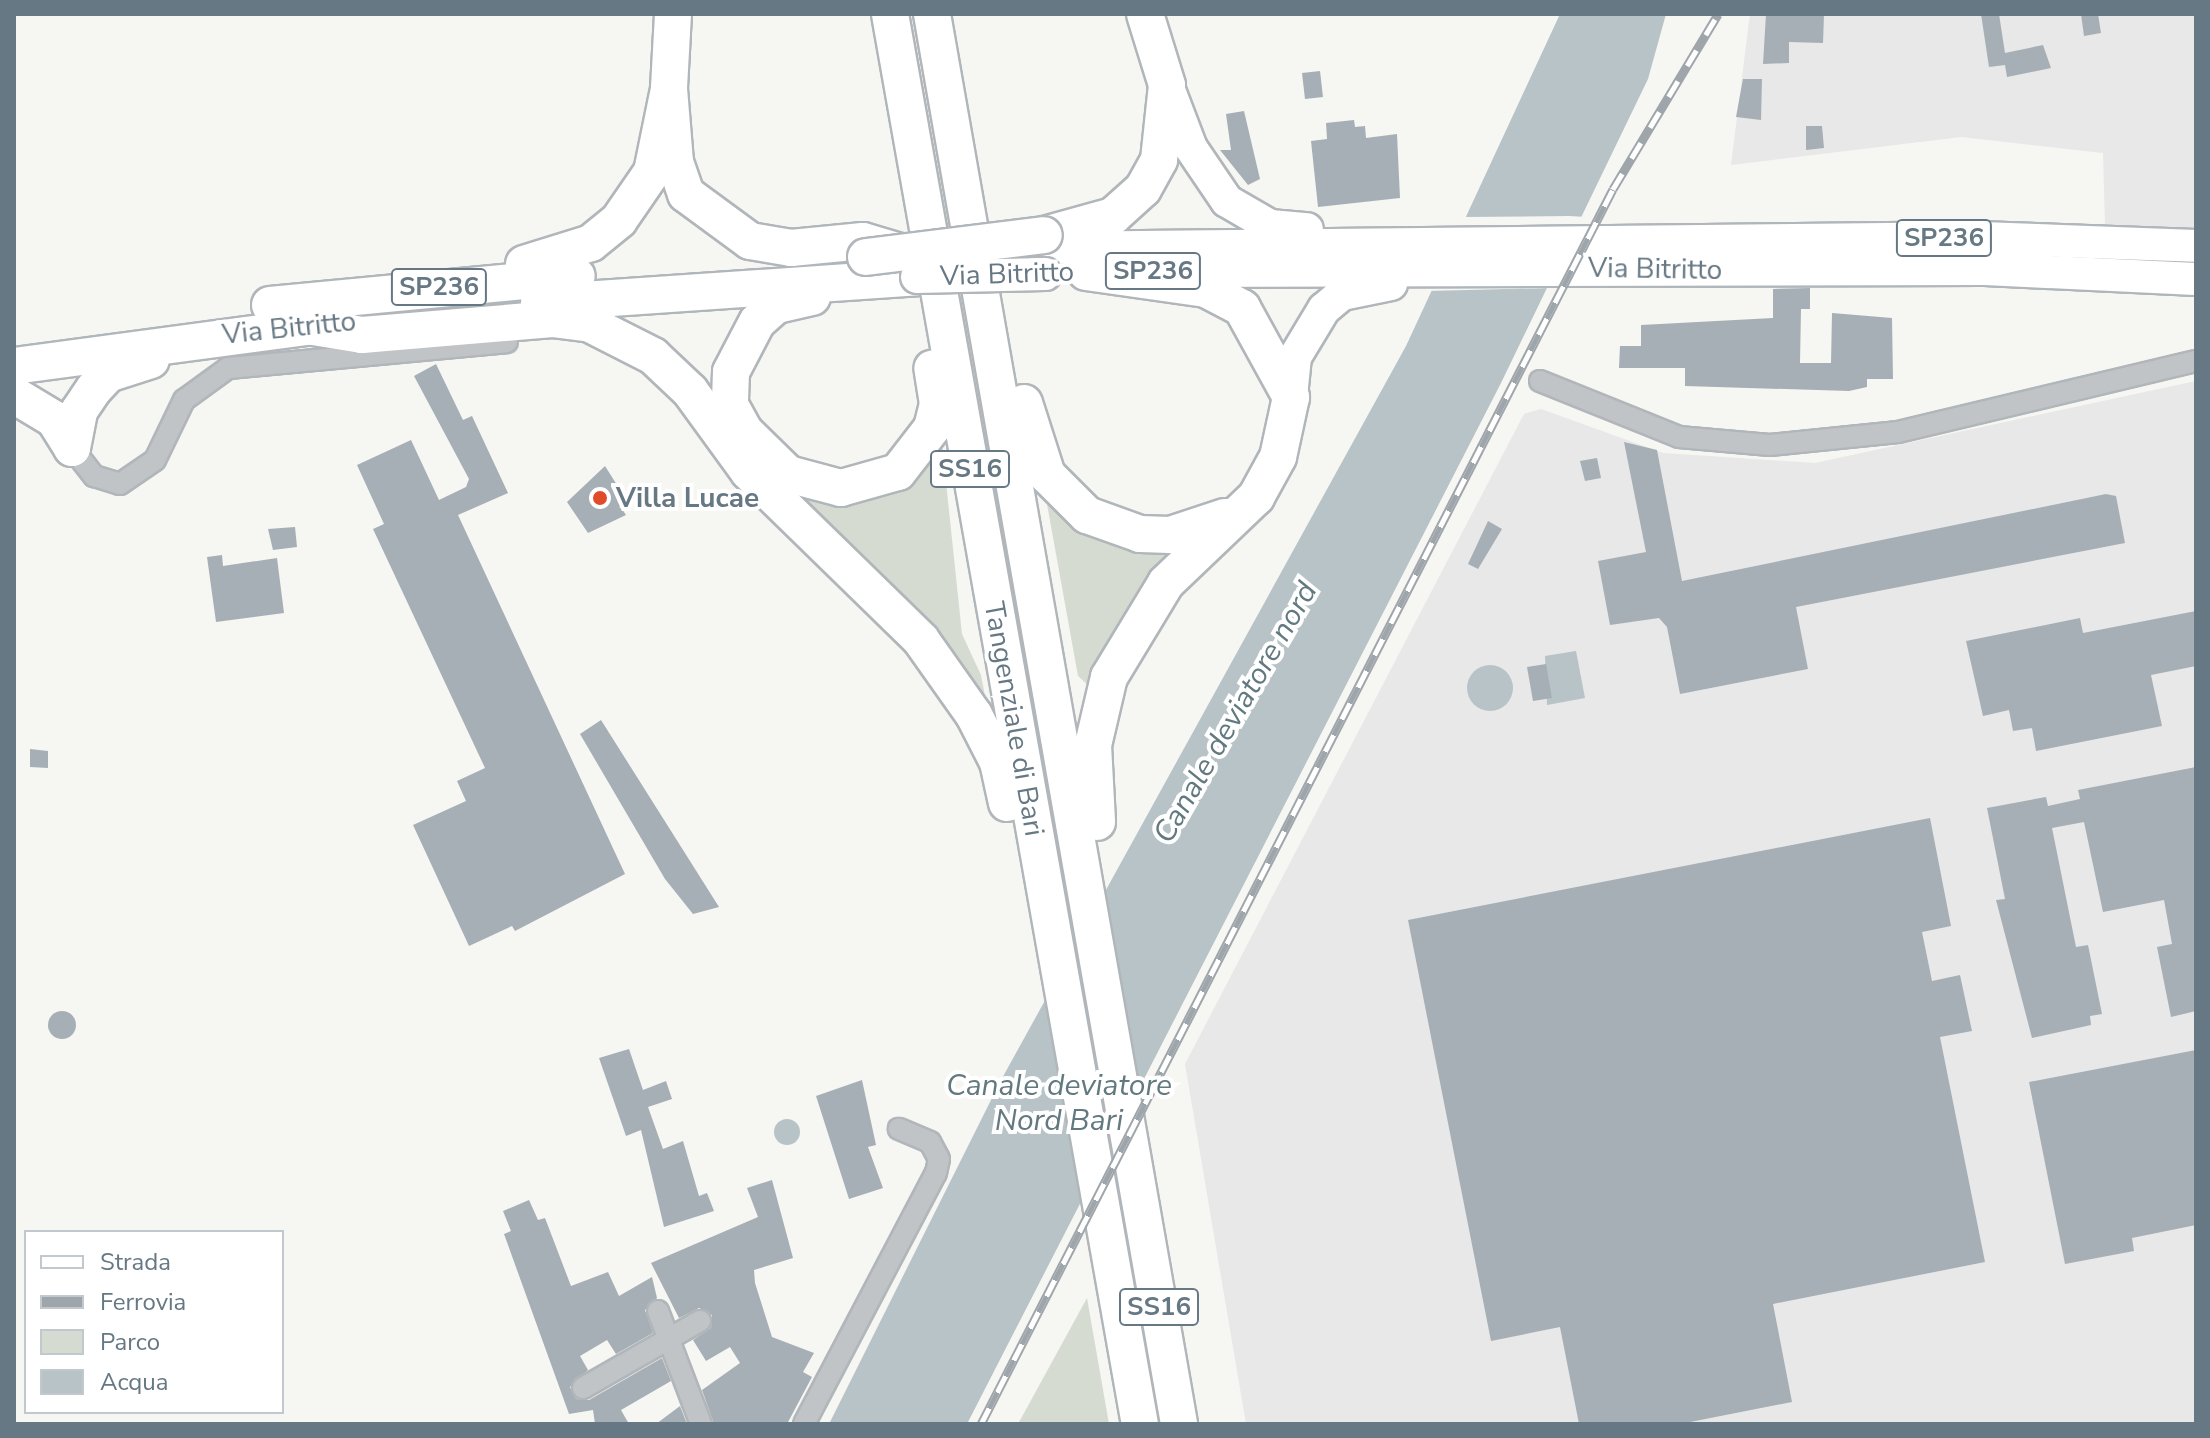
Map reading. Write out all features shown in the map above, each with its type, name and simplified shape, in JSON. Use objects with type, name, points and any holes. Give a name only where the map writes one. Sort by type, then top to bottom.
[{"type":"highway","points":[[673,14],[669,89],[675,162],[686,194],[708,217],[750,241],[791,248],[863,241],[927,268]]},
{"type":"highway","points":[[869,14],[878,61],[909,122]]},
{"type":"highway","name":"Tangenziale di Bari","points":[[890,14],[909,122],[927,268],[1140,1424]]},
{"type":"highway","name":"Tangenziale di Bari","points":[[932,14],[1096,882]]},
{"type":"highway","points":[[955,14],[980,154],[968,212]]},
{"type":"highway","points":[[927,268],[927,329],[938,404],[915,457],[898,472],[841,488],[801,479],[767,458],[730,405],[731,372],[757,322],[800,297],[869,294],[927,268],[964,242],[1045,252],[1113,216],[1143,189],[1167,127],[1167,85],[1145,14]]},
{"type":"highway","points":[[72,448],[79,411],[108,374],[361,278],[526,264],[591,243],[619,220],[652,172],[669,89]]},
{"type":"highway","name":"Via Bitritto","points":[[14,341],[867,268],[927,268]]},
{"type":"highway","name":"Via Bitritto","points":[[14,366],[259,318],[307,326],[867,268]]},
{"type":"highway","points":[[1086,272],[1206,289],[1242,308],[1291,397],[1278,457],[1256,497],[1234,514],[1166,583],[1109,677],[1093,745],[1096,882]]},
{"type":"highway","points":[[987,316],[1017,365],[1032,443],[1047,475],[1077,507],[1140,534],[1170,535],[1234,514]]},
{"type":"highway","points":[[307,326],[362,335],[552,319],[590,324],[653,356],[690,391],[749,472],[873,590],[949,677],[998,762],[1017,854],[1050,925]]},
{"type":"highway","points":[[14,395],[54,419],[72,448]]},
{"type":"highway","name":"SS16","points":[[1096,882],[1126,987],[1118,1069],[1179,1424]]},
{"type":"main road","points":[[1167,85],[1209,183],[1270,226],[1644,228],[1693,255]]},
{"type":"main road","name":"Via Bitritto","points":[[1045,252],[1258,258],[1693,255],[2073,239],[2196,246]]},
{"type":"main road","name":"Via Bitritto","points":[[1045,252],[1086,272],[1258,258]]},
{"type":"main road","points":[[1291,397],[1306,330],[1342,294],[1368,285],[1643,281],[1693,255]]},
{"type":"main road","name":"Via Bitritto","points":[[1693,255],[2084,271],[2196,279]]},
{"type":"street","name":"Via Bitritto","points":[[72,448],[94,476],[120,484],[155,460],[184,400],[228,368],[507,342]]},
{"type":"street","points":[[1540,381],[1679,437],[1770,445],[1898,432],[2196,361]]},
{"type":"street","points":[[804,1424],[936,1173],[939,1159],[930,1142],[899,1129]]},
{"type":"street","points":[[658,1311],[701,1424]]},
{"type":"street","points":[[583,1388],[700,1321]]},
{"type":"shaded area","points":[[1750,14],[2196,14],[2196,230],[2105,224],[2103,153],[1961,137],[1731,165]]},
{"type":"shaded area","points":[[2196,381],[2196,1424],[1246,1424],[1185,1064],[1524,414],[1541,409],[1663,453],[1815,463]]},
{"type":"green space","points":[[942,444],[962,634],[981,675],[989,717],[775,480],[794,487]]},
{"type":"green space","points":[[1045,493],[1176,552],[1090,687],[1078,676]]},
{"type":"green space","points":[[1087,1298],[1109,1424],[1018,1424]]},
{"type":"water","name":"Canale deviatore Nord Bari","points":[[1560,14],[1666,14],[1648,79],[1501,383],[967,1424],[829,1424],[1000,1082],[1406,346]]},
{"type":"water","points":[[1576,651],[1585,698],[1547,705],[1545,656]]},
{"type":"water","points":[[1490,665],[1506,672],[1513,688],[1506,704],[1490,711],[1474,704],[1467,688],[1474,672]]},
{"type":"water","points":[[787,1119],[796,1123],[800,1132],[796,1141],[787,1145],[778,1141],[774,1132],[778,1123]]},
{"type":"pier","points":[[1463,217],[1586,217],[1551,288],[1428,291]]},
{"type":"building","points":[[1766,14],[1824,14],[1823,43],[1789,42],[1789,63],[1763,64]]},
{"type":"building","points":[[1981,14],[1999,14],[2005,53],[2043,45],[2051,68],[2007,77],[2005,65],[1989,67]]},
{"type":"building","points":[[2081,14],[2098,14],[2101,33],[2084,36]]},
{"type":"building","points":[[1320,71],[1323,97],[1305,99],[1302,73]]},
{"type":"building","points":[[1743,79],[1762,79],[1761,120],[1736,117]]},
{"type":"building","points":[[1244,111],[1260,179],[1248,185],[1220,150],[1231,150],[1226,114]]},
{"type":"building","points":[[1354,120],[1355,127],[1365,126],[1366,138],[1397,134],[1400,198],[1318,207],[1311,141],[1327,139],[1326,123]]},
{"type":"building","points":[[1806,126],[1822,126],[1824,148],[1806,150]]},
{"type":"building","points":[[1810,288],[1810,309],[1801,309],[1800,363],[1831,363],[1832,313],[1892,318],[1893,379],[1867,379],[1867,387],[1849,391],[1685,386],[1685,368],[1619,368],[1620,346],[1641,346],[1641,325],[1773,318],[1773,289]]},
{"type":"building","points":[[436,364],[463,420],[472,416],[508,493],[458,515],[625,874],[515,931],[512,926],[469,946],[413,825],[466,801],[457,781],[485,768],[373,529],[384,524],[357,465],[411,440],[439,500],[466,487],[469,479],[414,376]]},
{"type":"building","points":[[1624,442],[1657,450],[1682,581],[2106,494],[2116,496],[2125,543],[1796,607],[1808,669],[1680,694],[1667,627],[1659,618],[1610,625],[1598,561],[1646,552]]},
{"type":"building","points":[[1597,458],[1601,478],[1585,481],[1580,461]]},
{"type":"building","name":"Villa Lucae","points":[[605,466],[629,504],[622,509],[626,515],[588,533],[567,502]]},
{"type":"building","points":[[1488,521],[1502,529],[1478,569],[1468,564]]},
{"type":"building","points":[[295,527],[297,547],[273,550],[268,529]]},
{"type":"building","points":[[222,555],[223,566],[277,558],[284,613],[216,622],[207,557]]},
{"type":"building","points":[[2196,611],[2196,666],[2151,675],[2162,726],[2036,751],[2032,728],[2013,731],[2009,710],[1983,716],[1966,641],[2080,618],[2083,633]]},
{"type":"building","points":[[1546,664],[1552,698],[1533,701],[1527,667]]},
{"type":"building","points":[[601,720],[719,907],[693,914],[665,879],[580,734]]},
{"type":"building","points":[[30,749],[48,751],[48,768],[30,767]]},
{"type":"building","points":[[2196,767],[2196,1011],[2171,1017],[2157,947],[2172,944],[2164,900],[2103,912],[2084,822],[2052,828],[2076,947],[2088,945],[2102,1014],[2090,1016],[2091,1025],[2032,1038],[1996,900],[2005,899],[1987,808],[2046,797],[2048,806],[2080,799],[2078,790]]},
{"type":"building","points":[[1930,818],[1951,926],[1922,932],[1932,981],[1960,975],[1972,1031],[1940,1037],[1985,1262],[1773,1304],[1792,1402],[1680,1424],[1579,1424],[1560,1327],[1491,1341],[1408,920]]},
{"type":"building","points":[[62,1011],[72,1015],[76,1025],[72,1035],[62,1039],[52,1035],[48,1025],[52,1015]]},
{"type":"building","points":[[629,1049],[643,1090],[666,1081],[672,1099],[648,1107],[663,1149],[683,1141],[699,1196],[707,1193],[714,1211],[664,1227],[641,1130],[626,1136],[599,1058]]},
{"type":"building","points":[[2196,1050],[2196,1225],[2132,1238],[2134,1251],[2065,1264],[2029,1082]]},
{"type":"building","points":[[862,1080],[876,1145],[868,1147],[883,1188],[849,1199],[816,1096]]},
{"type":"building","points":[[772,1180],[793,1258],[754,1270],[755,1283],[772,1337],[814,1353],[803,1372],[812,1377],[787,1424],[714,1424],[702,1390],[740,1363],[730,1347],[706,1361],[693,1340],[711,1328],[712,1315],[699,1308],[679,1318],[651,1263],[758,1217],[747,1188]]},
{"type":"building","points":[[529,1200],[538,1220],[545,1218],[571,1286],[608,1272],[619,1296],[652,1277],[657,1298],[645,1310],[653,1333],[616,1354],[607,1340],[580,1356],[588,1370],[570,1387],[576,1399],[589,1400],[662,1358],[671,1381],[621,1410],[629,1424],[595,1424],[593,1410],[569,1414],[504,1234],[511,1231],[503,1211]]},
{"type":"building","points":[[680,1406],[687,1424],[656,1424]]},
{"type":"railway","points":[[981,1424],[1613,189],[1718,14]]},
{"type":"place","name":"Villa Lucae","points":[[600,498]]},
{"type":"water label","name":"Canale deviatore nord","points":[[1236,713]]}]
